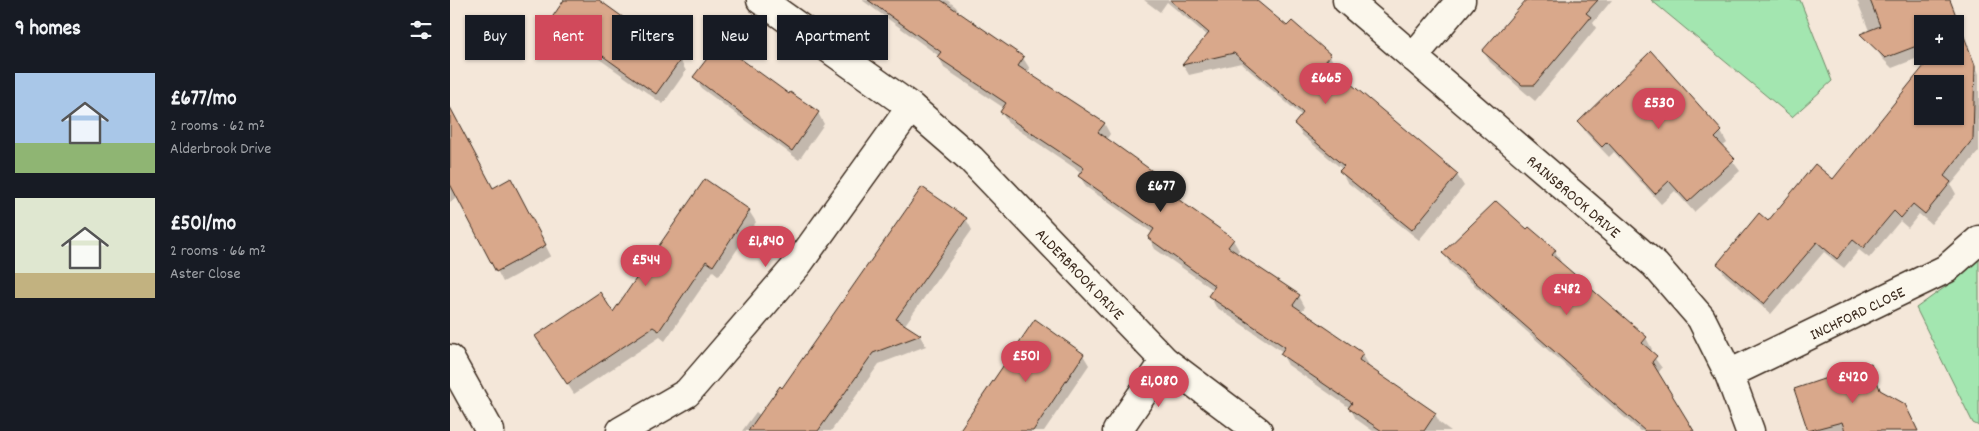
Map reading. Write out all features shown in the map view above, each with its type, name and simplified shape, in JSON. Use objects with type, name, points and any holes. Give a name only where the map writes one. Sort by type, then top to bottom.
[{"type":"street","name":"ALDERBROOK DRIVE","points":[[761,0],[911,106],[971,159],[1165,361],[1258,431]]},
{"type":"street","name":"RAINSBROOK DRIVE","points":[[1347,0],[1412,58],[1655,265],[1701,318],[1730,374],[1750,431]]},
{"type":"street","points":[[1412,58],[1461,0]]},
{"type":"street","points":[[621,431],[687,393],[798,264],[911,106]]},
{"type":"street","name":"INCHFORD CLOSE","points":[[1730,374],[1946,269],[1979,240]]},
{"type":"street","points":[[450,359],[490,431]]},
{"type":"street","points":[[1117,431],[1165,361]]},
{"type":"green space","points":[[1651,0],[1800,0],[1832,81],[1792,117]]},
{"type":"green space","points":[[1979,256],[1979,426],[1973,423],[1916,308],[1955,280]]},
{"type":"building","points":[[564,0],[599,0],[620,15],[612,15],[612,60],[680,60],[656,94],[602,55],[602,15],[554,15]]},
{"type":"building","points":[[868,0],[941,0],[1024,57],[1018,66],[1105,123],[1098,132],[1169,183],[1165,190],[1234,239],[1228,247],[1300,295],[1293,305],[1363,353],[1359,360],[1436,413],[1424,431],[1382,431],[1348,408],[1352,403],[1280,354],[1285,347],[1208,296],[1215,286],[1148,238],[1154,229],[1078,176],[1084,168],[1000,112],[1006,103],[937,57],[941,52]]},
{"type":"building","points":[[1170,0],[1256,0],[1287,26],[1292,21],[1331,55],[1325,62],[1458,174],[1412,230],[1339,171],[1344,166],[1294,124],[1303,113],[1234,53],[1182,65],[1209,33]]},
{"type":"building","points":[[1526,0],[1598,0],[1586,13],[1591,17],[1534,85],[1522,85],[1482,51]]},
{"type":"building","points":[[1870,0],[1950,0],[1956,15],[1914,15],[1914,47],[1885,58],[1860,34],[1880,26]]},
{"type":"building","points":[[1964,36],[1975,65],[1973,139],[1944,176],[1951,182],[1925,214],[1913,204],[1901,218],[1894,211],[1863,248],[1853,240],[1837,259],[1817,242],[1764,304],[1717,264],[1759,213],[1768,221],[1815,164],[1833,179],[1914,78],[1914,125],[1964,125],[1964,75],[1917,75],[1925,65],[1964,65]]},
{"type":"building","points":[[1651,51],[1722,131],[1715,138],[1735,159],[1688,202],[1669,181],[1655,194],[1607,142],[1602,147],[1578,122]]},
{"type":"building","points":[[706,60],[742,60],[789,94],[790,92],[819,112],[792,151],[693,77]]},
{"type":"building","points":[[450,107],[493,188],[511,178],[546,245],[496,272],[450,184]]},
{"type":"building","points":[[705,179],[750,210],[713,266],[706,261],[659,331],[653,327],[567,384],[535,336],[600,292],[613,312]]},
{"type":"building","points":[[922,187],[967,218],[896,319],[921,335],[873,353],[818,431],[748,431],[780,386],[782,388]]},
{"type":"building","points":[[1496,201],[1527,229],[1529,227],[1556,250],[1552,255],[1647,337],[1642,343],[1657,356],[1652,362],[1694,431],[1645,431],[1442,253]]},
{"type":"building","points":[[1035,319],[1084,354],[1033,431],[959,431]]},
{"type":"building","points":[[1871,363],[1880,390],[1905,404],[1918,431],[1845,431],[1842,422],[1808,431],[1794,389]]}]
